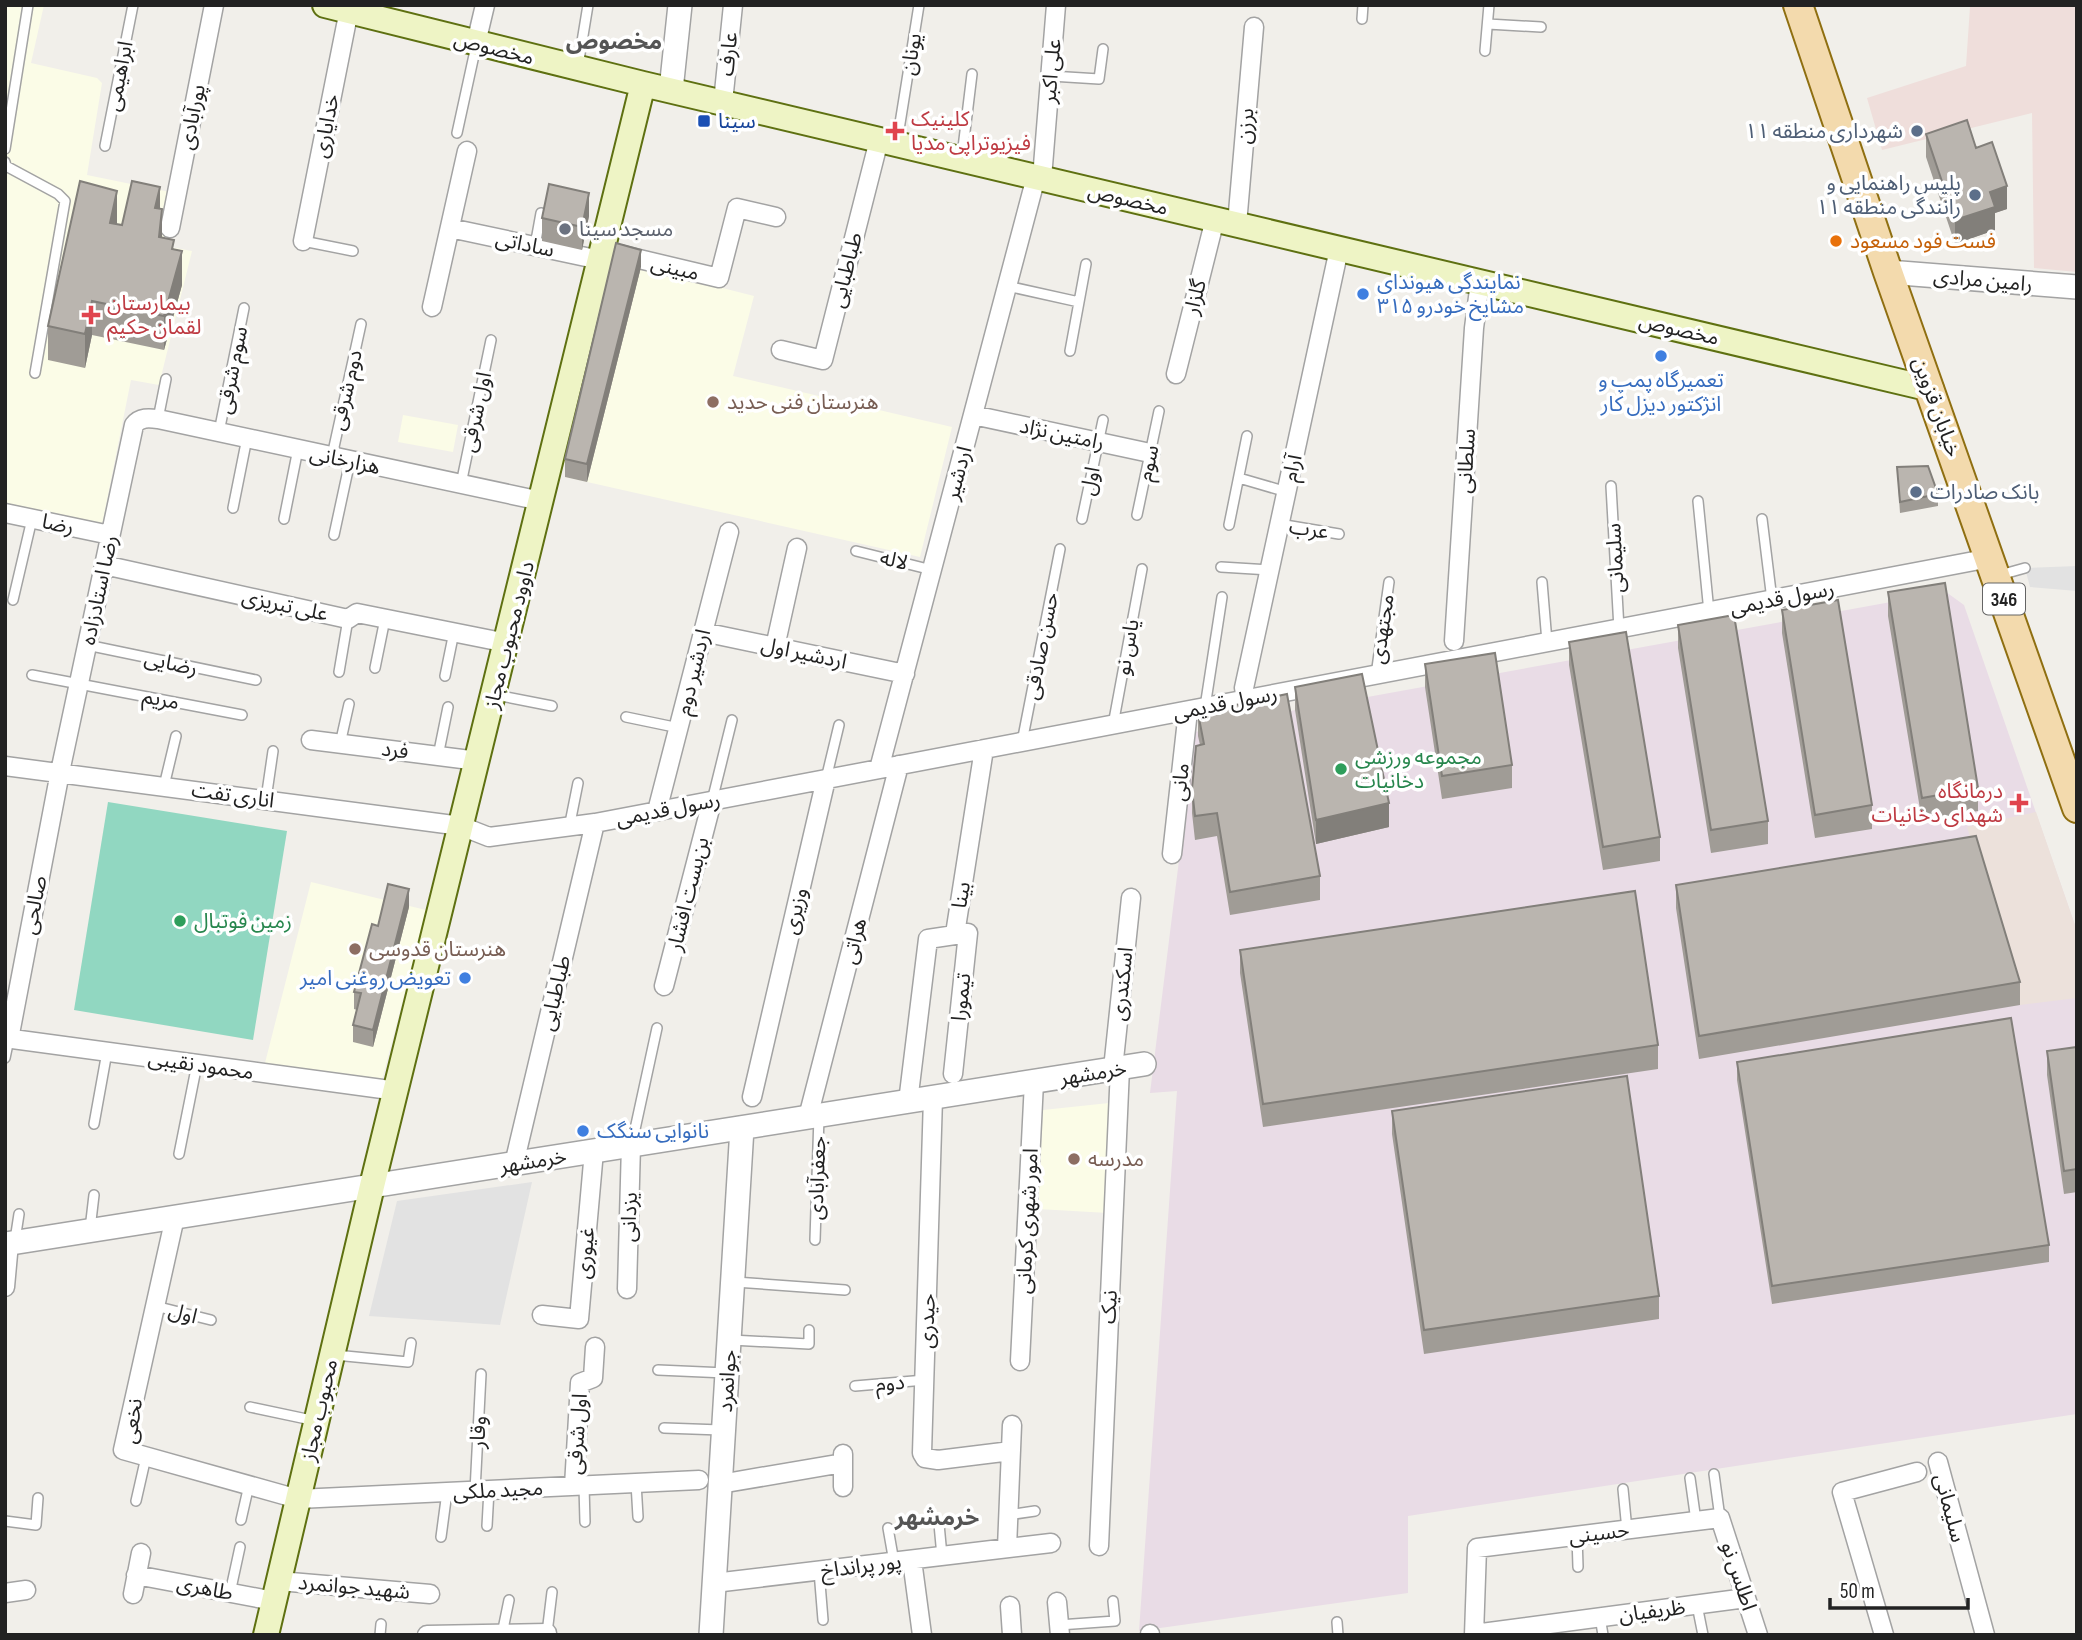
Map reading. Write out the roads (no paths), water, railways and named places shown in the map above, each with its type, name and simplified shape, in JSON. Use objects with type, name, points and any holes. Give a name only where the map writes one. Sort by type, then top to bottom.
[{"type":"main road","name":"مخصوص","points":[[325,5],[350,8],[476,43],[643,84],[1931,389]]},
{"type":"main road","name":"خیابان قزوین","points":[[1798,5],[1888,272],[2074,794]]},
{"type":"main road","name":"داوود محبوب مجاز","points":[[372,1186],[643,84]]},
{"type":"main road","name":"محبوب مجاز","points":[[266,1635],[372,1186]]},
{"type":"street","name":"پورآبادی","points":[[170,228],[214,5]]},
{"type":"street","points":[[476,43],[485,5]]},
{"type":"street","points":[[671,90],[680,5]]},
{"type":"street","name":"عارف","points":[[723,103],[733,5]]},
{"type":"street","name":"علی اکبر","points":[[1039,178],[1056,5]]},
{"type":"street","name":"خدایاری","points":[[303,241],[350,8]]},
{"type":"street","name":"برزن","points":[[1226,222],[1254,27]]},
{"type":"street","name":"طباطبایی","points":[[781,351],[823,360],[888,142]]},
{"type":"street","points":[[432,307],[467,152]]},
{"type":"street","name":"اردشیر","points":[[880,769],[1007,286],[1039,178]]},
{"type":"street","name":"مبینی","points":[[601,255],[719,278],[737,208],[776,216]]},
{"type":"street","name":"گلزار","points":[[1176,374],[1226,222]]},
{"type":"street","name":"ساداتی","points":[[450,228],[535,246],[601,255]]},
{"type":"street","name":"آرام","points":[[1244,688],[1339,249]]},
{"type":"street","name":"رامین مرادی","points":[[1888,272],[2077,287]]},
{"type":"street","name":"سلطانی","points":[[1454,641],[1474,328],[1480,282]]},
{"type":"street","name":"رامتین نژاد","points":[[973,415],[1150,453]]},
{"type":"street","name":"رضا استادزاده","points":[[60,772],[134,425],[142,419],[154,419]]},
{"type":"street","name":"هزارخانی","points":[[154,419],[541,501]]},
{"type":"street","name":"رضا","points":[[5,513],[110,535]]},
{"type":"street","name":"اردشیر دوم","points":[[657,811],[729,532]]},
{"type":"street","points":[[775,648],[797,548]]},
{"type":"street","name":"علی تبریزی","points":[[104,565],[348,619],[357,613],[507,643]]},
{"type":"street","name":"رسول قدیمی","points":[[461,826],[489,837],[569,828],[1772,600],[1993,567]]},
{"type":"street","name":"اردشیر اول","points":[[703,632],[905,674]]},
{"type":"street","name":"مانی","points":[[1172,853],[1197,709]]},
{"type":"street","name":"فرد","points":[[311,740],[478,761]]},
{"type":"street","name":"بینا","points":[[908,1102],[928,939],[955,934],[984,750]]},
{"type":"street","name":"هراتی","points":[[814,1116],[899,765]]},
{"type":"street","name":"اناری تفت","points":[[5,766],[461,826]]},
{"type":"street","name":"صالحی","points":[[7,1038],[60,772]]},
{"type":"street","name":"وزیری","points":[[752,1097],[826,779]]},
{"type":"street","name":"بن‌بست افشار","points":[[664,986],[712,801]]},
{"type":"street","name":"طباطبایی","points":[[514,1164],[595,823]]},
{"type":"street","name":"اسکندری","points":[[1116,1069],[1131,898]]},
{"type":"street","name":"تیمورا","points":[[953,1074],[968,933],[955,934]]},
{"type":"street","name":"محمود نقیبی","points":[[7,1038],[397,1091]]},
{"type":"street","name":"خرمشهر","points":[[10,1243],[1144,1065]]},
{"type":"street","name":"نیک","points":[[1099,1546],[1116,1069]]},
{"type":"street","name":"امور شهری کرمانی","points":[[1020,1361],[1034,1082]]},
{"type":"street","name":"حیدری","points":[[933,1098],[922,1446],[925,1458],[938,1460],[1011,1451]]},
{"type":"street","name":"جوانمرد","points":[[711,1635],[714,1583],[710,1482],[724,1430],[742,1128]]},
{"type":"street","name":"یزدانی","points":[[627,1289],[631,1145]]},
{"type":"street","name":"غیوری","points":[[542,1315],[579,1319],[594,1151]]},
{"type":"street","name":"نخعی","points":[[175,1217],[123,1450],[298,1499]]},
{"type":"street","points":[[5,1287],[10,1243]]},
{"type":"street","name":"اول شرقی","points":[[579,1486],[580,1383],[593,1378],[595,1347]]},
{"type":"street","points":[[1007,1548],[1012,1425]]},
{"type":"street","points":[[710,1482],[843,1459],[843,1487]]},
{"type":"street","name":"سلیمانی","points":[[1938,1462],[1985,1635]]},
{"type":"street","points":[[1884,1635],[1842,1492],[1917,1472]]},
{"type":"street","name":"مجید ملکی","points":[[298,1499],[710,1482]]},
{"type":"street","name":"حسینی","points":[[1474,1634],[1477,1548],[1720,1518]]},
{"type":"street","name":"اطلس نو","points":[[1720,1518],[1758,1635]]},
{"type":"street","name":"پور پرانداخ","points":[[714,1583],[1051,1543]]},
{"type":"street","points":[[133,1594],[141,1553]]},
{"type":"street","points":[[903,1561],[922,1635]]},
{"type":"street","name":"طاهری","points":[[136,1575],[230,1592],[276,1591]]},
{"type":"street","points":[[5,1593],[26,1590]]},
{"type":"street","name":"شهید جوانمرد","points":[[276,1591],[430,1594]]},
{"type":"street","name":"ظریفیان","points":[[1474,1634],[1601,1626],[1697,1605],[1746,1598]]},
{"type":"street","points":[[1057,1602],[1059,1630]]},
{"type":"street","points":[[1010,1605],[1012,1635]]},
{"type":"street","points":[[426,1635],[547,1633]]},
{"type":"lane","points":[[5,149],[28,5]]},
{"type":"lane","name":"ابراهیمی","points":[[105,146],[133,5]]},
{"type":"lane","points":[[578,68],[588,5]]},
{"type":"lane","name":"یونان","points":[[888,142],[919,5]]},
{"type":"lane","points":[[1362,19],[1363,5]]},
{"type":"lane","points":[[1485,51],[1489,5]]},
{"type":"lane","points":[[1488,24],[1541,27]]},
{"type":"lane","points":[[457,133],[476,43]]},
{"type":"lane","points":[[1051,76],[1099,79],[1103,49]]},
{"type":"lane","points":[[962,159],[972,74]]},
{"type":"lane","points":[[5,162],[6,166],[58,194],[65,201],[35,373]]},
{"type":"lane","points":[[535,246],[541,213]]},
{"type":"lane","points":[[303,241],[353,251]]},
{"type":"lane","points":[[1070,351],[1086,264]]},
{"type":"lane","points":[[1007,286],[1079,302]]},
{"type":"lane","name":"سوم شرقی","points":[[219,432],[244,308]]},
{"type":"lane","name":"دوم شرقی","points":[[332,456],[361,324]]},
{"type":"lane","name":"اول شرقی","points":[[461,484],[491,340]]},
{"type":"lane","points":[[154,419],[166,379]]},
{"type":"lane","name":"سوم","points":[[1137,515],[1159,411]]},
{"type":"lane","points":[[1099,442],[1103,420]]},
{"type":"lane","points":[[1229,525],[1247,436]]},
{"type":"lane","points":[[233,508],[247,438]]},
{"type":"lane","name":"اول","points":[[1082,519],[1099,442]]},
{"type":"lane","points":[[284,519],[298,449]]},
{"type":"lane","points":[[334,535],[350,461]]},
{"type":"lane","points":[[1239,478],[1287,492]]},
{"type":"lane","name":"سلیمانی","points":[[1611,486],[1619,629]]},
{"type":"lane","points":[[1698,501],[1709,612]]},
{"type":"lane","points":[[13,600],[32,519]]},
{"type":"lane","points":[[1762,519],[1772,600]]},
{"type":"lane","name":"عرب","points":[[1279,524],[1339,534]]},
{"type":"lane","name":"حسن صادقی","points":[[1022,742],[1060,549]]},
{"type":"lane","name":"لاله","points":[[856,551],[932,570]]},
{"type":"lane","points":[[1221,567],[1270,570]]},
{"type":"lane","points":[[1993,567],[2025,568]]},
{"type":"lane","name":"یاس نو","points":[[1113,725],[1142,569]]},
{"type":"lane","name":"مجتهدی","points":[[1376,675],[1389,582]]},
{"type":"lane","points":[[1542,582],[1547,642]]},
{"type":"lane","points":[[1197,709],[1222,597]]},
{"type":"lane","points":[[339,672],[348,619]]},
{"type":"lane","points":[[375,668],[385,619]]},
{"type":"lane","points":[[445,676],[454,632]]},
{"type":"lane","name":"رضایی","points":[[87,645],[256,680]]},
{"type":"lane","name":"مریم","points":[[32,675],[243,715]]},
{"type":"lane","points":[[495,694],[552,706]]},
{"type":"lane","points":[[340,744],[349,704]]},
{"type":"lane","points":[[439,756],[448,707]]},
{"type":"lane","points":[[626,716],[679,728]]},
{"type":"lane","points":[[712,801],[732,720]]},
{"type":"lane","name":"وزیری","points":[[826,779],[839,725]]},
{"type":"lane","points":[[164,786],[176,736]]},
{"type":"lane","points":[[266,799],[273,751]]},
{"type":"lane","points":[[569,828],[578,783]]},
{"type":"lane","points":[[631,1145],[657,1028]]},
{"type":"lane","points":[[5,1058],[7,1038]]},
{"type":"lane","points":[[94,1124],[107,1052]]},
{"type":"lane","points":[[179,1154],[197,1064]]},
{"type":"lane","name":"جعفرآبادی","points":[[814,1116],[816,1240]]},
{"type":"lane","points":[[89,1230],[94,1195]]},
{"type":"lane","points":[[10,1243],[19,1214]]},
{"type":"lane","points":[[733,1282],[845,1290]]},
{"type":"lane","name":"اول","points":[[155,1306],[211,1320]]},
{"type":"lane","points":[[729,1340],[809,1344],[809,1330]]},
{"type":"lane","points":[[332,1355],[408,1362],[411,1343]]},
{"type":"lane","points":[[658,1370],[727,1373]]},
{"type":"lane","name":"وقار","points":[[481,1374],[482,1490],[487,1526]]},
{"type":"lane","name":"دوم","points":[[855,1386],[925,1380]]},
{"type":"lane","points":[[250,1407],[316,1421]]},
{"type":"lane","points":[[664,1428],[724,1430]]},
{"type":"lane","points":[[136,1501],[146,1457]]},
{"type":"lane","points":[[1714,1474],[1720,1518]]},
{"type":"lane","points":[[1690,1478],[1696,1521]]},
{"type":"lane","points":[[636,1483],[638,1517]]},
{"type":"lane","points":[[241,1520],[249,1485]]},
{"type":"lane","points":[[579,1486],[585,1522]]},
{"type":"lane","points":[[1623,1489],[1628,1530]]},
{"type":"lane","points":[[441,1537],[447,1492]]},
{"type":"lane","points":[[5,1521],[36,1525],[38,1498]]},
{"type":"lane","points":[[1008,1515],[1035,1511]]},
{"type":"lane","points":[[939,1524],[942,1556]]},
{"type":"lane","points":[[888,1528],[903,1561]]},
{"type":"lane","points":[[1577,1536],[1578,1567]]},
{"type":"lane","points":[[230,1592],[240,1547]]},
{"type":"lane","points":[[820,1571],[823,1620]]},
{"type":"lane","points":[[547,1633],[552,1591]]},
{"type":"lane","points":[[502,1634],[509,1600]]},
{"type":"lane","points":[[1059,1630],[1115,1621],[1113,1601]]},
{"type":"lane","points":[[1697,1605],[1703,1635]]},
{"type":"lane","points":[[1337,1622],[1338,1635]]},
{"type":"lane","points":[[380,1635],[381,1624]]},
{"type":"place","name":"سینا","points":[[704,121]]},
{"type":"place","name":"کلینیک فیزیوتراپی مدیا","points":[[895,131]]},
{"type":"place","name":"شهرداری منطقه ۱۱","points":[[1917,131]]},
{"type":"place","name":"پلیس راهنمایی و رانندگی منطقه ۱۱","points":[[1975,195]]},
{"type":"place","name":"مسجد سینا","points":[[565,229]]},
{"type":"place","name":"فست فود مسعود","points":[[1836,241]]},
{"type":"place","name":"نمایندگی هیوندای ۳۱۵ مشایخ خودرو","points":[[1363,294]]},
{"type":"place","name":"بیمارستان لقمان حکیم","points":[[91,315]]},
{"type":"place","name":"تعمیرگاه پمپ و انژکتور دیزل کار","points":[[1661,356]]},
{"type":"place","name":"هنرستان فنی حدید","points":[[713,402]]},
{"type":"place","name":"بانک صادرات","points":[[1916,492]]},
{"type":"place","name":"مجموعه ورزشی دخانیات","points":[[1341,769]]},
{"type":"place","name":"درمانگاه شهدای دخانیات","points":[[2019,803]]},
{"type":"place","name":"زمین فوتبال","points":[[180,921]]},
{"type":"place","name":"هنرستان قدوسی","points":[[355,949]]},
{"type":"place","name":"تعویض روغنی امیر","points":[[465,978]]},
{"type":"place","name":"نانوایی سنگک","points":[[583,1131]]},
{"type":"place","name":"مدرسه","points":[[1074,1159]]},
{"type":"district","name":"مخصوص","points":[[614,41]]},
{"type":"district","name":"خرمشهر","points":[[937,1517]]}]
